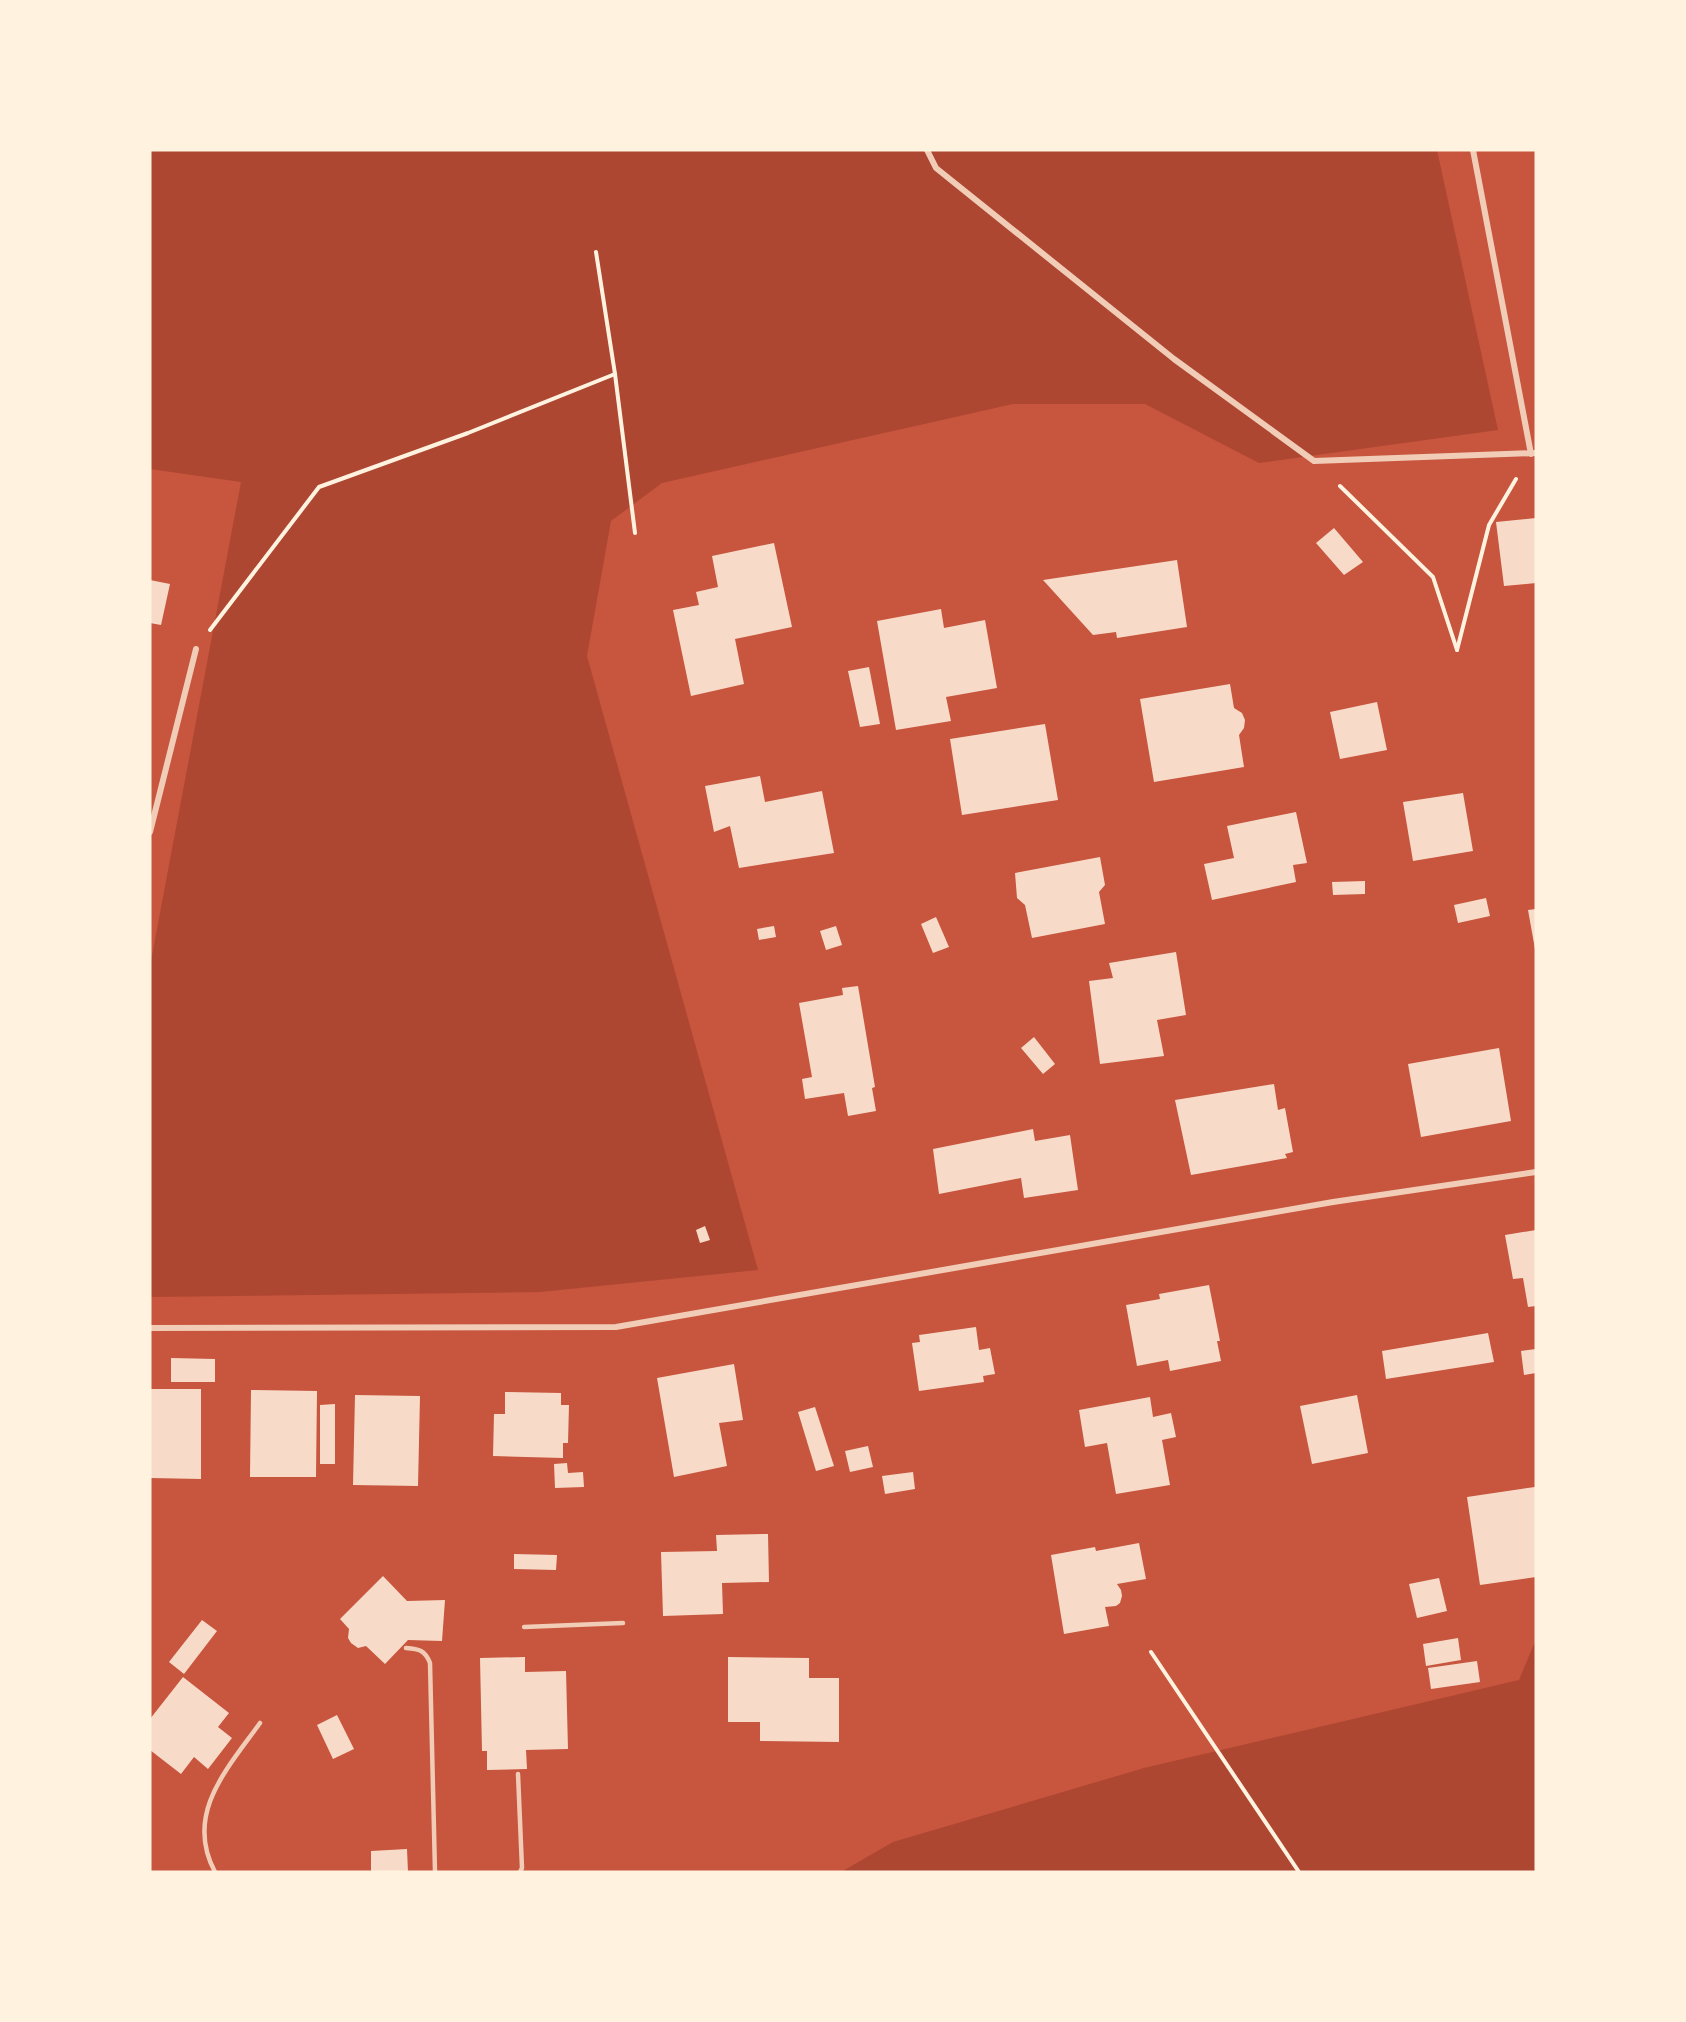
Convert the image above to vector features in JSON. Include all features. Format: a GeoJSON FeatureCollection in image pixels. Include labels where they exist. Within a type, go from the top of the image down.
{"type":"FeatureCollection","features":[{"type":"Feature","properties":{"kind":"street"},"geometry":{"type":"LineString","coordinates":[[927,150],[936,168],[1174,359],[1314,461],[1533,453],[1473,150]]}},
{"type":"Feature","properties":{"kind":"street"},"geometry":{"type":"LineString","coordinates":[[150,831],[196,649]]}},
{"type":"Feature","properties":{"kind":"street"},"geometry":{"type":"LineString","coordinates":[[150,1328],[616,1327],[1322,1204],[1536,1172]]}},
{"type":"Feature","properties":{"kind":"lane"},"geometry":{"type":"LineString","coordinates":[[524,1627],[623,1623]]}},
{"type":"Feature","properties":{"kind":"lane"},"geometry":{"type":"LineString","coordinates":[[406,1648],[418,1649],[426,1653],[430,1663],[435,1872]]}},
{"type":"Feature","properties":{"kind":"lane"},"geometry":{"type":"LineString","coordinates":[[215,1872],[207,1857],[203,1829],[211,1797],[230,1765],[260,1723]]}},
{"type":"Feature","properties":{"kind":"lane"},"geometry":{"type":"LineString","coordinates":[[518,1774],[522,1868],[520,1872]]}},
{"type":"Feature","properties":{"kind":"path"},"geometry":{"type":"LineString","coordinates":[[596,252],[615,374],[635,533]]}},
{"type":"Feature","properties":{"kind":"path"},"geometry":{"type":"LineString","coordinates":[[196,649],[319,487],[468,433],[615,374]]}},
{"type":"Feature","properties":{"kind":"path"},"geometry":{"type":"LineString","coordinates":[[1314,461],[1433,577],[1456,650],[1489,525],[1533,453]]}},
{"type":"Feature","properties":{"kind":"path"},"geometry":{"type":"LineString","coordinates":[[1151,1652],[1299,1872]]}},
{"type":"Feature","properties":{"kind":"shaded area"},"geometry":{"type":"Polygon","coordinates":[[[150,150],[1437,150],[1498,430],[1259,463],[1145,404],[1013,404],[662,483],[611,521],[587,656],[758,1270],[540,1292],[150,1297],[150,966],[241,482],[150,469],[150,150]]]}},
{"type":"Feature","properties":{"kind":"shaded area"},"geometry":{"type":"Polygon","coordinates":[[[1536,1639],[1536,1872],[841,1872],[893,1842],[1144,1768],[1519,1680],[1536,1639]]]}},
{"type":"Feature","properties":{"kind":"building"},"geometry":{"type":"Polygon","coordinates":[[[1536,518],[1536,583],[1504,586],[1496,522],[1536,518]]]}},
{"type":"Feature","properties":{"kind":"building"},"geometry":{"type":"Polygon","coordinates":[[[1334,528],[1363,562],[1344,575],[1316,543],[1334,528]]]}},
{"type":"Feature","properties":{"kind":"building"},"geometry":{"type":"Polygon","coordinates":[[[774,543],[792,627],[735,639],[744,684],[691,696],[673,610],[699,605],[696,592],[718,587],[712,556],[774,543]]]}},
{"type":"Feature","properties":{"kind":"building"},"geometry":{"type":"Polygon","coordinates":[[[1177,560],[1187,627],[1117,638],[1116,632],[1093,635],[1043,580],[1177,560]]]}},
{"type":"Feature","properties":{"kind":"building"},"geometry":{"type":"Polygon","coordinates":[[[150,580],[170,584],[161,625],[150,623],[150,580]]]}},
{"type":"Feature","properties":{"kind":"building"},"geometry":{"type":"Polygon","coordinates":[[[941,609],[944,628],[985,620],[997,688],[946,697],[951,721],[896,730],[877,621],[941,609]]]}},
{"type":"Feature","properties":{"kind":"building"},"geometry":{"type":"Polygon","coordinates":[[[869,667],[880,724],[860,727],[848,671],[869,667]]]}},
{"type":"Feature","properties":{"kind":"building"},"geometry":{"type":"Polygon","coordinates":[[[1230,684],[1234,708],[1242,713],[1245,720],[1244,728],[1239,735],[1244,767],[1154,782],[1140,699],[1230,684]]]}},
{"type":"Feature","properties":{"kind":"building"},"geometry":{"type":"Polygon","coordinates":[[[1377,702],[1387,750],[1340,759],[1330,712],[1377,702]]]}},
{"type":"Feature","properties":{"kind":"building"},"geometry":{"type":"Polygon","coordinates":[[[1045,724],[1058,800],[962,815],[950,739],[1045,724]]]}},
{"type":"Feature","properties":{"kind":"building"},"geometry":{"type":"Polygon","coordinates":[[[760,776],[765,802],[822,791],[834,853],[739,868],[730,826],[714,832],[705,786],[760,776]]]}},
{"type":"Feature","properties":{"kind":"building"},"geometry":{"type":"Polygon","coordinates":[[[1463,793],[1473,851],[1413,861],[1403,802],[1463,793]]]}},
{"type":"Feature","properties":{"kind":"building"},"geometry":{"type":"Polygon","coordinates":[[[1296,812],[1307,863],[1293,865],[1296,882],[1212,900],[1204,864],[1234,858],[1227,826],[1296,812]]]}},
{"type":"Feature","properties":{"kind":"building"},"geometry":{"type":"Polygon","coordinates":[[[1100,857],[1105,885],[1099,892],[1105,924],[1032,938],[1025,905],[1017,898],[1015,873],[1100,857]]]}},
{"type":"Feature","properties":{"kind":"building"},"geometry":{"type":"Polygon","coordinates":[[[1365,881],[1365,894],[1333,895],[1332,882],[1365,881]]]}},
{"type":"Feature","properties":{"kind":"building"},"geometry":{"type":"Polygon","coordinates":[[[1486,898],[1490,916],[1458,923],[1454,905],[1486,898]]]}},
{"type":"Feature","properties":{"kind":"building"},"geometry":{"type":"Polygon","coordinates":[[[1536,909],[1536,948],[1535,949],[1528,910],[1536,909]]]}},
{"type":"Feature","properties":{"kind":"building"},"geometry":{"type":"Polygon","coordinates":[[[936,917],[949,947],[933,953],[921,924],[936,917]]]}},
{"type":"Feature","properties":{"kind":"building"},"geometry":{"type":"Polygon","coordinates":[[[774,926],[776,937],[759,940],[757,929],[774,926]]]}},
{"type":"Feature","properties":{"kind":"building"},"geometry":{"type":"Polygon","coordinates":[[[836,926],[842,945],[826,950],[820,931],[836,926]]]}},
{"type":"Feature","properties":{"kind":"building"},"geometry":{"type":"Polygon","coordinates":[[[1176,952],[1186,1015],[1157,1020],[1164,1056],[1100,1064],[1089,981],[1113,978],[1109,963],[1176,952]]]}},
{"type":"Feature","properties":{"kind":"building"},"geometry":{"type":"Polygon","coordinates":[[[858,986],[875,1087],[872,1088],[876,1111],[848,1116],[844,1093],[805,1099],[802,1079],[812,1077],[799,1003],[843,995],[842,988],[858,986]]]}},
{"type":"Feature","properties":{"kind":"building"},"geometry":{"type":"Polygon","coordinates":[[[1034,1037],[1055,1064],[1043,1074],[1021,1048],[1034,1037]]]}},
{"type":"Feature","properties":{"kind":"building"},"geometry":{"type":"Polygon","coordinates":[[[1499,1048],[1511,1121],[1421,1137],[1408,1064],[1499,1048]]]}},
{"type":"Feature","properties":{"kind":"building"},"geometry":{"type":"Polygon","coordinates":[[[1274,1084],[1278,1110],[1285,1108],[1293,1152],[1285,1154],[1287,1158],[1191,1175],[1175,1100],[1274,1084]]]}},
{"type":"Feature","properties":{"kind":"building"},"geometry":{"type":"Polygon","coordinates":[[[1033,1129],[1035,1141],[1070,1135],[1078,1190],[1024,1198],[1021,1178],[939,1194],[933,1149],[1033,1129]]]}},
{"type":"Feature","properties":{"kind":"building"},"geometry":{"type":"Polygon","coordinates":[[[705,1226],[710,1240],[700,1243],[696,1230],[705,1226]]]}},
{"type":"Feature","properties":{"kind":"building"},"geometry":{"type":"Polygon","coordinates":[[[1536,1230],[1536,1306],[1528,1307],[1523,1278],[1513,1279],[1505,1235],[1536,1230]]]}},
{"type":"Feature","properties":{"kind":"building"},"geometry":{"type":"Polygon","coordinates":[[[1209,1285],[1220,1341],[1217,1341],[1221,1361],[1170,1371],[1168,1360],[1137,1366],[1126,1305],[1160,1299],[1159,1294],[1209,1285]]]}},
{"type":"Feature","properties":{"kind":"building"},"geometry":{"type":"Polygon","coordinates":[[[976,1327],[979,1350],[990,1348],[995,1374],[983,1376],[984,1382],[919,1391],[912,1343],[920,1342],[919,1335],[976,1327]]]}},
{"type":"Feature","properties":{"kind":"building"},"geometry":{"type":"Polygon","coordinates":[[[1488,1333],[1494,1362],[1386,1379],[1382,1351],[1488,1333]]]}},
{"type":"Feature","properties":{"kind":"building"},"geometry":{"type":"Polygon","coordinates":[[[1536,1349],[1536,1373],[1524,1375],[1521,1351],[1536,1349]]]}},
{"type":"Feature","properties":{"kind":"building"},"geometry":{"type":"Polygon","coordinates":[[[171,1358],[215,1359],[215,1382],[171,1382],[171,1358]]]}},
{"type":"Feature","properties":{"kind":"building"},"geometry":{"type":"Polygon","coordinates":[[[734,1364],[743,1420],[719,1423],[727,1466],[674,1477],[657,1378],[734,1364]]]}},
{"type":"Feature","properties":{"kind":"building"},"geometry":{"type":"Polygon","coordinates":[[[150,1389],[201,1389],[201,1479],[150,1478],[150,1389]]]}},
{"type":"Feature","properties":{"kind":"building"},"geometry":{"type":"Polygon","coordinates":[[[251,1390],[317,1391],[316,1477],[250,1477],[251,1390]]]}},
{"type":"Feature","properties":{"kind":"building"},"geometry":{"type":"Polygon","coordinates":[[[505,1392],[561,1393],[561,1405],[569,1405],[568,1443],[563,1443],[563,1458],[493,1456],[494,1414],[505,1414],[505,1392]]]}},
{"type":"Feature","properties":{"kind":"building"},"geometry":{"type":"Polygon","coordinates":[[[355,1395],[420,1396],[418,1486],[353,1485],[355,1395]]]}},
{"type":"Feature","properties":{"kind":"building"},"geometry":{"type":"Polygon","coordinates":[[[1357,1395],[1368,1453],[1312,1464],[1300,1406],[1357,1395]]]}},
{"type":"Feature","properties":{"kind":"building"},"geometry":{"type":"Polygon","coordinates":[[[1150,1397],[1153,1417],[1171,1413],[1176,1437],[1162,1440],[1170,1485],[1116,1494],[1107,1443],[1085,1447],[1079,1410],[1150,1397]]]}},
{"type":"Feature","properties":{"kind":"building"},"geometry":{"type":"Polygon","coordinates":[[[335,1404],[335,1464],[320,1464],[320,1405],[335,1404]]]}},
{"type":"Feature","properties":{"kind":"building"},"geometry":{"type":"Polygon","coordinates":[[[815,1407],[834,1466],[816,1471],[798,1412],[815,1407]]]}},
{"type":"Feature","properties":{"kind":"building"},"geometry":{"type":"Polygon","coordinates":[[[868,1446],[873,1467],[850,1472],[845,1451],[868,1446]]]}},
{"type":"Feature","properties":{"kind":"building"},"geometry":{"type":"Polygon","coordinates":[[[567,1463],[568,1473],[583,1472],[584,1487],[555,1488],[554,1464],[567,1463]]]}},
{"type":"Feature","properties":{"kind":"building"},"geometry":{"type":"Polygon","coordinates":[[[913,1472],[915,1489],[885,1494],[882,1476],[913,1472]]]}},
{"type":"Feature","properties":{"kind":"building"},"geometry":{"type":"Polygon","coordinates":[[[1535,1487],[1536,1577],[1480,1585],[1467,1497],[1535,1487]]]}},
{"type":"Feature","properties":{"kind":"building"},"geometry":{"type":"Polygon","coordinates":[[[768,1534],[769,1582],[722,1583],[723,1614],[663,1616],[661,1552],[717,1551],[716,1535],[768,1534]]]}},
{"type":"Feature","properties":{"kind":"building"},"geometry":{"type":"Polygon","coordinates":[[[1139,1543],[1146,1579],[1117,1584],[1122,1596],[1120,1603],[1116,1606],[1105,1607],[1109,1626],[1064,1634],[1051,1555],[1095,1547],[1096,1551],[1139,1543]]]}},
{"type":"Feature","properties":{"kind":"building"},"geometry":{"type":"Polygon","coordinates":[[[514,1554],[557,1555],[556,1570],[514,1569],[514,1554]]]}},
{"type":"Feature","properties":{"kind":"building"},"geometry":{"type":"Polygon","coordinates":[[[383,1576],[407,1601],[445,1600],[442,1641],[408,1640],[385,1664],[366,1646],[358,1648],[351,1643],[348,1638],[349,1629],[340,1619],[383,1576]]]}},
{"type":"Feature","properties":{"kind":"building"},"geometry":{"type":"Polygon","coordinates":[[[1439,1578],[1447,1611],[1417,1618],[1409,1584],[1439,1578]]]}},
{"type":"Feature","properties":{"kind":"building"},"geometry":{"type":"Polygon","coordinates":[[[202,1620],[217,1631],[184,1674],[169,1662],[202,1620]]]}},
{"type":"Feature","properties":{"kind":"building"},"geometry":{"type":"Polygon","coordinates":[[[1458,1638],[1461,1660],[1426,1666],[1423,1644],[1458,1638]]]}},
{"type":"Feature","properties":{"kind":"building"},"geometry":{"type":"Polygon","coordinates":[[[525,1657],[525,1672],[566,1671],[568,1749],[526,1750],[527,1769],[487,1770],[487,1751],[482,1751],[480,1658],[525,1657]]]}},
{"type":"Feature","properties":{"kind":"building"},"geometry":{"type":"Polygon","coordinates":[[[728,1657],[809,1658],[809,1678],[839,1678],[839,1742],[760,1741],[760,1722],[728,1722],[728,1657]]]}},
{"type":"Feature","properties":{"kind":"building"},"geometry":{"type":"Polygon","coordinates":[[[1477,1661],[1480,1682],[1431,1689],[1428,1668],[1477,1661]]]}},
{"type":"Feature","properties":{"kind":"building"},"geometry":{"type":"Polygon","coordinates":[[[183,1677],[229,1713],[218,1727],[232,1738],[208,1769],[194,1757],[181,1774],[150,1750],[150,1719],[183,1677]]]}},
{"type":"Feature","properties":{"kind":"building"},"geometry":{"type":"Polygon","coordinates":[[[337,1715],[354,1749],[333,1759],[317,1725],[337,1715]]]}},
{"type":"Feature","properties":{"kind":"building"},"geometry":{"type":"Polygon","coordinates":[[[407,1849],[408,1872],[371,1872],[371,1851],[407,1849]]]}}]}
